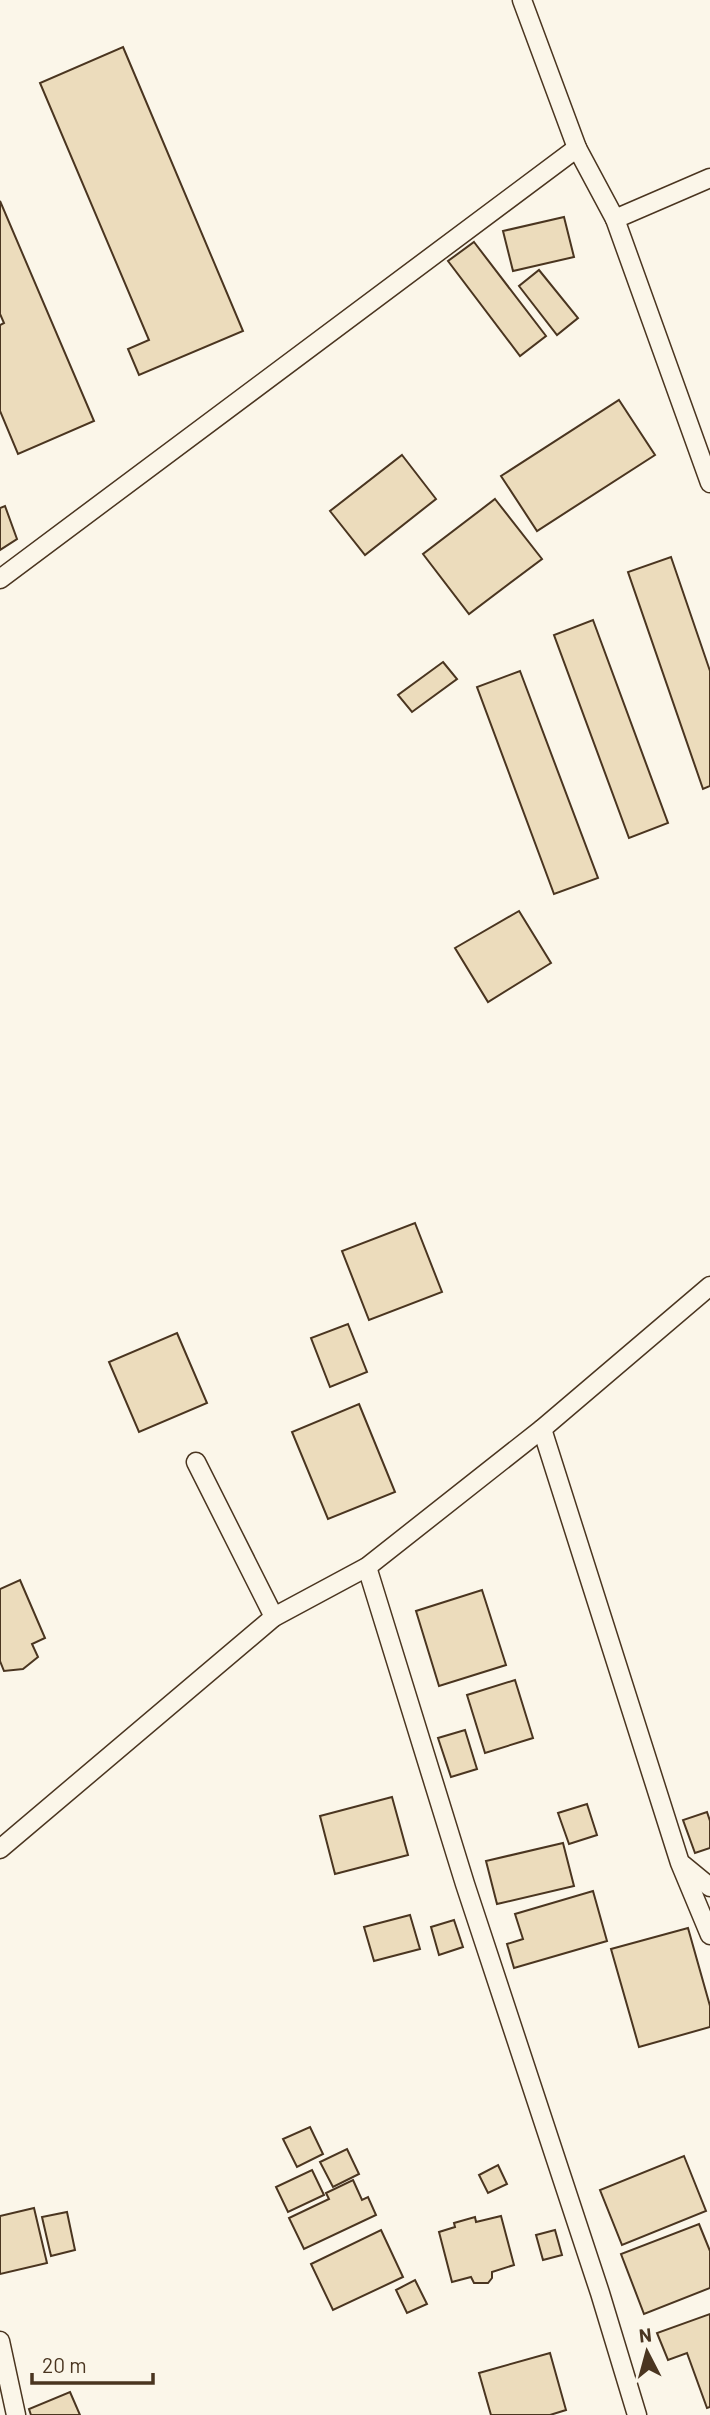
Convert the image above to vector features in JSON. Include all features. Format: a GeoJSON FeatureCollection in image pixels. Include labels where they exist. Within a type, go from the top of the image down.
{"type":"FeatureCollection","features":[{"type":"Feature","properties":{"kind":"lane"},"geometry":{"type":"LineString","coordinates":[[522,0],[577,148],[615,219],[710,483]]}},
{"type":"Feature","properties":{"kind":"lane"},"geometry":{"type":"LineString","coordinates":[[0,579],[577,148]]}},
{"type":"Feature","properties":{"kind":"lane"},"geometry":{"type":"LineString","coordinates":[[615,219],[710,178]]}},
{"type":"Feature","properties":{"kind":"lane"},"geometry":{"type":"LineString","coordinates":[[0,1849],[274,1617],[367,1567],[542,1429],[710,1286]]}},
{"type":"Feature","properties":{"kind":"lane"},"geometry":{"type":"LineString","coordinates":[[542,1429],[680,1863],[710,1935]]}},
{"type":"Feature","properties":{"kind":"lane"},"geometry":{"type":"LineString","coordinates":[[196,1462],[274,1617]]}},
{"type":"Feature","properties":{"kind":"lane"},"geometry":{"type":"LineString","coordinates":[[367,1567],[465,1884],[600,2293],[637,2415]]}},
{"type":"Feature","properties":{"kind":"lane"},"geometry":{"type":"LineString","coordinates":[[680,1863],[710,1887]]}},
{"type":"Feature","properties":{"kind":"lane"},"geometry":{"type":"LineString","coordinates":[[0,2341],[16,2415]]}},
{"type":"Feature","properties":{"kind":"building"},"geometry":{"type":"Polygon","coordinates":[[[123,47],[243,331],[139,375],[128,349],[149,340],[40,83],[123,47]]]}},
{"type":"Feature","properties":{"kind":"building"},"geometry":{"type":"Polygon","coordinates":[[[0,201],[94,421],[18,454],[0,411],[0,325],[4,323],[0,314],[0,201]]]}},
{"type":"Feature","properties":{"kind":"building"},"geometry":{"type":"Polygon","coordinates":[[[564,217],[574,257],[513,271],[503,231],[564,217]]]}},
{"type":"Feature","properties":{"kind":"building"},"geometry":{"type":"Polygon","coordinates":[[[474,242],[546,336],[520,356],[448,261],[474,242]]]}},
{"type":"Feature","properties":{"kind":"building"},"geometry":{"type":"Polygon","coordinates":[[[539,270],[578,318],[557,335],[519,286],[539,270]]]}},
{"type":"Feature","properties":{"kind":"building"},"geometry":{"type":"Polygon","coordinates":[[[619,400],[655,455],[537,531],[501,476],[619,400]]]}},
{"type":"Feature","properties":{"kind":"building"},"geometry":{"type":"Polygon","coordinates":[[[402,455],[436,499],[365,555],[330,511],[402,455]]]}},
{"type":"Feature","properties":{"kind":"building"},"geometry":{"type":"Polygon","coordinates":[[[495,499],[542,559],[469,614],[423,554],[495,499]]]}},
{"type":"Feature","properties":{"kind":"building"},"geometry":{"type":"Polygon","coordinates":[[[5,506],[17,539],[0,550],[0,508],[5,506]]]}},
{"type":"Feature","properties":{"kind":"building"},"geometry":{"type":"Polygon","coordinates":[[[671,557],[710,671],[710,786],[703,789],[628,572],[671,557]]]}},
{"type":"Feature","properties":{"kind":"building"},"geometry":{"type":"Polygon","coordinates":[[[593,620],[668,823],[629,838],[554,635],[593,620]]]}},
{"type":"Feature","properties":{"kind":"building"},"geometry":{"type":"Polygon","coordinates":[[[443,662],[457,679],[412,712],[398,695],[443,662]]]}},
{"type":"Feature","properties":{"kind":"building"},"geometry":{"type":"Polygon","coordinates":[[[520,671],[598,878],[554,894],[477,687],[520,671]]]}},
{"type":"Feature","properties":{"kind":"building"},"geometry":{"type":"Polygon","coordinates":[[[519,911],[551,963],[488,1002],[455,948],[519,911]]]}},
{"type":"Feature","properties":{"kind":"building"},"geometry":{"type":"Polygon","coordinates":[[[415,1223],[442,1292],[369,1320],[342,1251],[415,1223]]]}},
{"type":"Feature","properties":{"kind":"building"},"geometry":{"type":"Polygon","coordinates":[[[348,1324],[367,1372],[330,1387],[311,1338],[348,1324]]]}},
{"type":"Feature","properties":{"kind":"building"},"geometry":{"type":"Polygon","coordinates":[[[177,1333],[207,1403],[139,1432],[109,1362],[177,1333]]]}},
{"type":"Feature","properties":{"kind":"building"},"geometry":{"type":"Polygon","coordinates":[[[359,1404],[395,1492],[328,1519],[292,1432],[359,1404]]]}},
{"type":"Feature","properties":{"kind":"building"},"geometry":{"type":"Polygon","coordinates":[[[20,1580],[45,1638],[32,1644],[38,1657],[23,1669],[4,1671],[0,1661],[0,1589],[20,1580]]]}},
{"type":"Feature","properties":{"kind":"building"},"geometry":{"type":"Polygon","coordinates":[[[482,1590],[506,1665],[439,1686],[416,1611],[482,1590]]]}},
{"type":"Feature","properties":{"kind":"building"},"geometry":{"type":"Polygon","coordinates":[[[515,1680],[533,1738],[485,1753],[467,1695],[515,1680]]]}},
{"type":"Feature","properties":{"kind":"building"},"geometry":{"type":"Polygon","coordinates":[[[465,1730],[477,1769],[451,1777],[438,1738],[465,1730]]]}},
{"type":"Feature","properties":{"kind":"building"},"geometry":{"type":"Polygon","coordinates":[[[392,1797],[408,1855],[335,1874],[320,1816],[392,1797]]]}},
{"type":"Feature","properties":{"kind":"building"},"geometry":{"type":"Polygon","coordinates":[[[587,1804],[597,1835],[569,1844],[558,1813],[587,1804]]]}},
{"type":"Feature","properties":{"kind":"building"},"geometry":{"type":"Polygon","coordinates":[[[707,1812],[710,1821],[710,1848],[695,1853],[683,1820],[707,1812]]]}},
{"type":"Feature","properties":{"kind":"building"},"geometry":{"type":"Polygon","coordinates":[[[563,1843],[574,1886],[497,1904],[486,1861],[563,1843]]]}},
{"type":"Feature","properties":{"kind":"building"},"geometry":{"type":"Polygon","coordinates":[[[593,1891],[607,1941],[514,1968],[507,1944],[523,1939],[515,1914],[593,1891]]]}},
{"type":"Feature","properties":{"kind":"building"},"geometry":{"type":"Polygon","coordinates":[[[410,1915],[420,1949],[374,1961],[364,1927],[410,1915]]]}},
{"type":"Feature","properties":{"kind":"building"},"geometry":{"type":"Polygon","coordinates":[[[454,1920],[463,1947],[439,1955],[431,1927],[454,1920]]]}},
{"type":"Feature","properties":{"kind":"building"},"geometry":{"type":"Polygon","coordinates":[[[688,1928],[710,2006],[710,2027],[639,2047],[611,1949],[688,1928]]]}},
{"type":"Feature","properties":{"kind":"building"},"geometry":{"type":"Polygon","coordinates":[[[310,2127],[323,2154],[297,2167],[283,2139],[310,2127]]]}},
{"type":"Feature","properties":{"kind":"building"},"geometry":{"type":"Polygon","coordinates":[[[347,2149],[359,2174],[333,2187],[320,2162],[347,2149]]]}},
{"type":"Feature","properties":{"kind":"building"},"geometry":{"type":"Polygon","coordinates":[[[684,2156],[706,2211],[622,2245],[600,2190],[684,2156]]]}},
{"type":"Feature","properties":{"kind":"building"},"geometry":{"type":"Polygon","coordinates":[[[498,2165],[507,2184],[488,2193],[479,2175],[498,2165]]]}},
{"type":"Feature","properties":{"kind":"building"},"geometry":{"type":"Polygon","coordinates":[[[312,2170],[324,2195],[288,2212],[276,2187],[312,2170]]]}},
{"type":"Feature","properties":{"kind":"building"},"geometry":{"type":"Polygon","coordinates":[[[353,2180],[362,2200],[368,2197],[376,2215],[304,2249],[289,2218],[329,2199],[326,2193],[353,2180]]]}},
{"type":"Feature","properties":{"kind":"building"},"geometry":{"type":"Polygon","coordinates":[[[34,2208],[47,2263],[0,2274],[0,2216],[34,2208]]]}},
{"type":"Feature","properties":{"kind":"building"},"geometry":{"type":"Polygon","coordinates":[[[67,2212],[75,2250],[51,2256],[42,2217],[67,2212]]]}},
{"type":"Feature","properties":{"kind":"building"},"geometry":{"type":"Polygon","coordinates":[[[501,2216],[514,2265],[492,2272],[488,2283],[474,2283],[471,2277],[452,2282],[439,2232],[455,2227],[454,2223],[475,2217],[476,2222],[501,2216]]]}},
{"type":"Feature","properties":{"kind":"building"},"geometry":{"type":"Polygon","coordinates":[[[699,2224],[710,2251],[710,2288],[644,2314],[621,2254],[699,2224]]]}},
{"type":"Feature","properties":{"kind":"building"},"geometry":{"type":"Polygon","coordinates":[[[381,2230],[403,2277],[333,2310],[311,2264],[381,2230]]]}},
{"type":"Feature","properties":{"kind":"building"},"geometry":{"type":"Polygon","coordinates":[[[555,2230],[562,2255],[543,2260],[536,2235],[555,2230]]]}},
{"type":"Feature","properties":{"kind":"building"},"geometry":{"type":"Polygon","coordinates":[[[415,2280],[427,2304],[407,2313],[396,2290],[415,2280]]]}},
{"type":"Feature","properties":{"kind":"building"},"geometry":{"type":"Polygon","coordinates":[[[710,2314],[710,2407],[707,2408],[687,2353],[668,2360],[657,2333],[710,2314]]]}},
{"type":"Feature","properties":{"kind":"building"},"geometry":{"type":"Polygon","coordinates":[[[550,2353],[566,2410],[550,2415],[491,2415],[479,2373],[550,2353]]]}},
{"type":"Feature","properties":{"kind":"building"},"geometry":{"type":"Polygon","coordinates":[[[70,2392],[80,2415],[31,2415],[29,2409],[70,2392]]]}}]}
